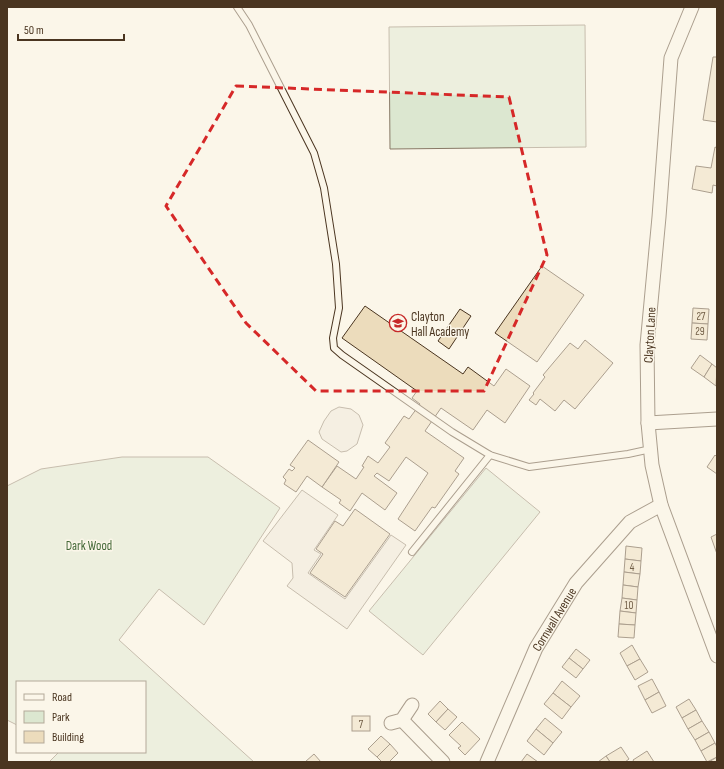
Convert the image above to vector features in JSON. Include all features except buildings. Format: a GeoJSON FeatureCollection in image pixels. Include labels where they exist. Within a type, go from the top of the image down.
{"type":"FeatureCollection","features":[{"type":"Feature","properties":{"kind":"street","name":"Clayton Lane"},"geometry":{"type":"LineString","coordinates":[[692,7],[671,58],[659,217],[647,345],[648,422],[652,465],[661,505],[717,656]]}},
{"type":"Feature","properties":{"kind":"street"},"geometry":{"type":"LineString","coordinates":[[648,422],[717,418]]}},
{"type":"Feature","properties":{"kind":"street","name":"Cornwall Avenue"},"geometry":{"type":"LineString","coordinates":[[486,762],[536,648],[576,583],[630,522],[661,505]]}},
{"type":"Feature","properties":{"kind":"street"},"geometry":{"type":"LineString","coordinates":[[412,705],[396,722],[443,762]]}},
{"type":"Feature","properties":{"kind":"lane"},"geometry":{"type":"LineString","coordinates":[[237,7],[248,25],[314,153],[324,188],[336,264],[339,308],[333,338],[334,348],[446,428],[490,455],[529,467],[628,454],[650,449]]}},
{"type":"Feature","properties":{"kind":"lane"},"geometry":{"type":"LineString","coordinates":[[412,552],[490,455]]}},
{"type":"Feature","properties":{"kind":"highlighted area"},"geometry":{"type":"Polygon","coordinates":[[[236,86],[509,97],[547,255],[484,391],[316,391],[246,323],[166,206],[236,86]]]}},
{"type":"Feature","properties":{"kind":"green space"},"geometry":{"type":"Polygon","coordinates":[[[585,25],[586,147],[390,149],[389,27],[585,25]]]}},
{"type":"Feature","properties":{"kind":"green space","name":"Dark Wood"},"geometry":{"type":"Polygon","coordinates":[[[122,457],[208,457],[280,508],[204,625],[159,589],[119,640],[254,762],[49,762],[58,753],[146,753],[146,681],[16,681],[16,724],[7,720],[7,486],[41,469],[122,457]]]}},
{"type":"Feature","properties":{"kind":"green space"},"geometry":{"type":"Polygon","coordinates":[[[486,468],[540,512],[423,655],[369,611],[486,468]]]}},
{"type":"Feature","properties":{"kind":"shaded area"},"geometry":{"type":"Polygon","coordinates":[[[339,407],[351,409],[359,415],[363,425],[357,444],[347,451],[341,452],[322,439],[319,432],[331,411],[339,407]]]}},
{"type":"Feature","properties":{"kind":"shaded area"},"geometry":{"type":"Polygon","coordinates":[[[302,490],[338,515],[314,550],[321,554],[308,573],[345,599],[391,535],[406,545],[347,629],[287,586],[293,578],[292,563],[263,541],[302,490]]]}},
{"type":"Feature","properties":{"kind":"place","name":"Clayton Hall Academy"},"geometry":{"type":"Point","coordinates":[398,323]}}]}
